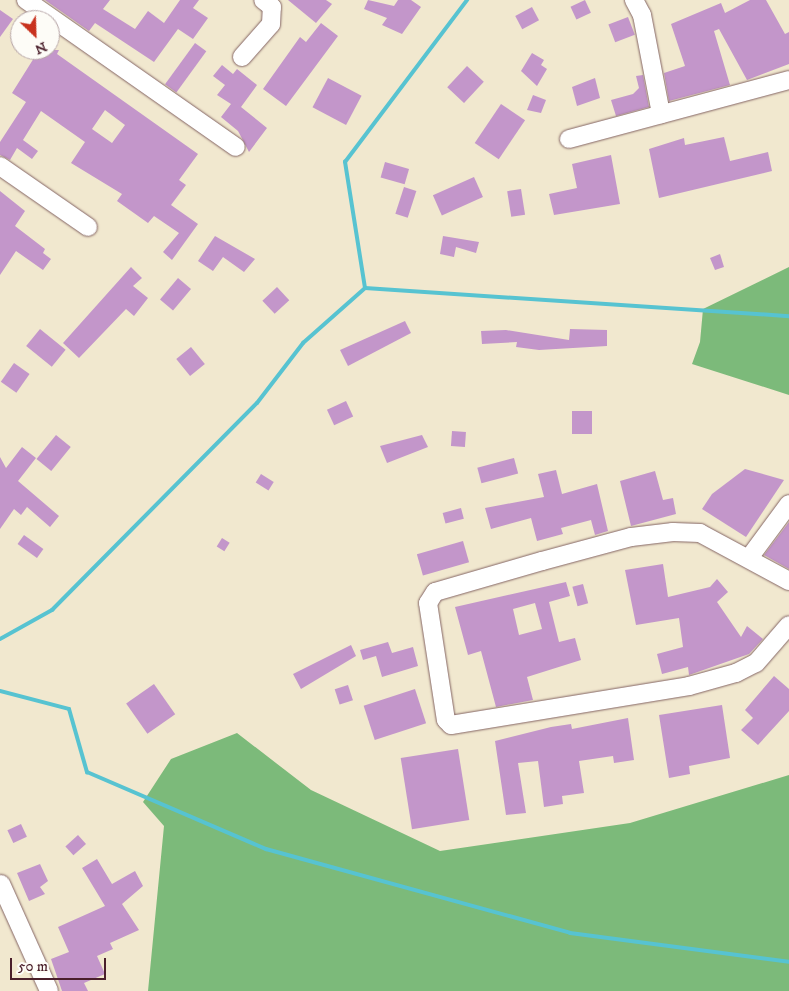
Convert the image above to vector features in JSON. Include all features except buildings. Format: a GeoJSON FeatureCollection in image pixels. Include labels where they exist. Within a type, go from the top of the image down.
{"type":"FeatureCollection","features":[{"type":"Feature","properties":{"kind":"street"},"geometry":{"type":"LineString","coordinates":[[26,0],[236,147]]}},
{"type":"Feature","properties":{"kind":"street"},"geometry":{"type":"LineString","coordinates":[[242,57],[271,24],[272,7],[263,0]]}},
{"type":"Feature","properties":{"kind":"street"},"geometry":{"type":"LineString","coordinates":[[634,0],[642,15],[661,114]]}},
{"type":"Feature","properties":{"kind":"street"},"geometry":{"type":"LineString","coordinates":[[569,139],[789,80]]}},
{"type":"Feature","properties":{"kind":"street"},"geometry":{"type":"LineString","coordinates":[[0,166],[88,227]]}},
{"type":"Feature","properties":{"kind":"street"},"geometry":{"type":"LineString","coordinates":[[749,558],[789,504]]}},
{"type":"Feature","properties":{"kind":"street"},"geometry":{"type":"LineString","coordinates":[[789,581],[700,533],[673,532],[631,537],[435,592],[428,603],[446,720],[451,725],[689,686],[736,673],[756,663],[789,625]]}},
{"type":"Feature","properties":{"kind":"street"},"geometry":{"type":"LineString","coordinates":[[1,884],[49,991]]}},
{"type":"Feature","properties":{"kind":"green space"},"geometry":{"type":"Polygon","coordinates":[[[789,267],[789,395],[692,364],[700,342],[703,309],[789,267]]]}},
{"type":"Feature","properties":{"kind":"green space"},"geometry":{"type":"Polygon","coordinates":[[[237,733],[311,790],[440,851],[630,823],[789,775],[789,991],[148,991],[164,826],[143,802],[171,759],[237,733]]]}},
{"type":"Feature","properties":{"kind":"waterway"},"geometry":{"type":"LineString","coordinates":[[0,639],[52,610],[257,403],[303,343],[365,288],[345,162],[467,0]]}},
{"type":"Feature","properties":{"kind":"waterway"},"geometry":{"type":"LineString","coordinates":[[365,288],[789,316]]}},
{"type":"Feature","properties":{"kind":"waterway"},"geometry":{"type":"LineString","coordinates":[[0,691],[69,709],[87,772],[266,849],[570,933],[789,962]]}}]}
